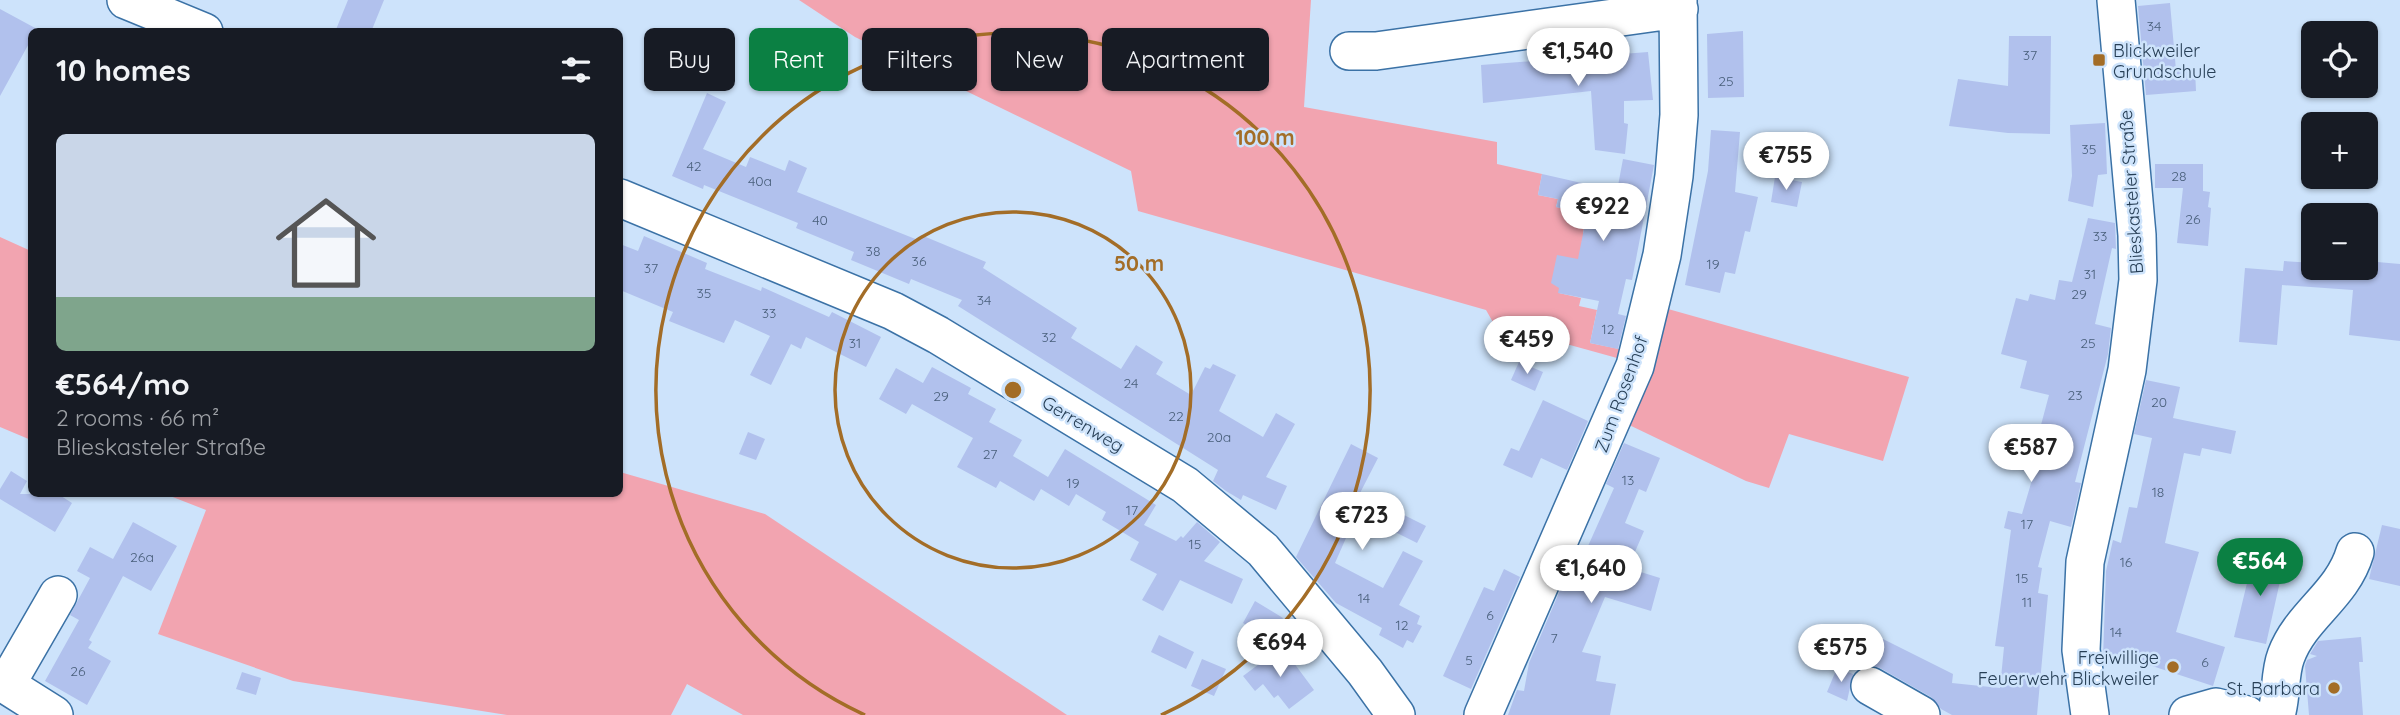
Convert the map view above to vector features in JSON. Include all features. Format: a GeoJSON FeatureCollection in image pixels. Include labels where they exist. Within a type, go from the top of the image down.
{"type":"FeatureCollection","features":[{"type":"Feature","properties":{"kind":"street"},"geometry":{"type":"LineString","coordinates":[[126,0],[195,28]]}},
{"type":"Feature","properties":{"kind":"street","name":"Blieskasteler Straße"},"geometry":{"type":"LineString","coordinates":[[2090,715],[2081,650],[2085,562],[2127,370],[2138,280],[2137,235],[2116,0]]}},
{"type":"Feature","properties":{"kind":"street","name":"Zum Rosenhof"},"geometry":{"type":"LineString","coordinates":[[1349,51],[1376,51],[1678,5],[1679,115],[1674,176],[1662,255],[1635,366],[1483,715]]}},
{"type":"Feature","properties":{"kind":"street","name":"Gerrenweg"},"geometry":{"type":"LineString","coordinates":[[623,199],[893,311],[938,335],[1185,485],[1263,550],[1365,671],[1396,715]]}},
{"type":"Feature","properties":{"kind":"street"},"geometry":{"type":"LineString","coordinates":[[2276,715],[2286,656],[2301,630],[2342,583],[2356,552]]}},
{"type":"Feature","properties":{"kind":"street"},"geometry":{"type":"LineString","coordinates":[[54,715],[3,683],[58,595]]}},
{"type":"Feature","properties":{"kind":"street"},"geometry":{"type":"LineString","coordinates":[[1870,686],[1921,715]]}},
{"type":"Feature","properties":{"kind":"street"},"geometry":{"type":"LineString","coordinates":[[2188,715],[2216,707],[2247,715]]}},
{"type":"Feature","properties":{"kind":"shaded area"},"geometry":{"type":"Polygon","coordinates":[[[799,0],[1311,0],[1304,107],[1497,142],[1497,164],[1542,174],[1538,195],[1558,199],[1556,207],[1584,213],[1586,217],[1583,233],[1602,255],[1561,282],[1559,293],[1581,298],[1579,306],[1597,310],[1590,343],[1619,349],[1617,358],[1494,324],[1486,310],[1138,211],[1131,171],[966,91],[977,91],[977,28],[862,28],[862,40],[848,32],[848,28],[841,28],[799,0]]]}},
{"type":"Feature","properties":{"kind":"shaded area"},"geometry":{"type":"Polygon","coordinates":[[[0,237],[28,250],[28,439],[0,427],[0,237]]]}},
{"type":"Feature","properties":{"kind":"shaded area"},"geometry":{"type":"Polygon","coordinates":[[[1661,307],[1909,377],[1883,461],[1789,434],[1769,488],[1746,481],[1625,423],[1661,307]]]}},
{"type":"Feature","properties":{"kind":"shaded area"},"geometry":{"type":"Polygon","coordinates":[[[623,473],[765,514],[1067,715],[743,715],[687,684],[671,715],[507,715],[293,681],[158,634],[206,510],[173,497],[623,497],[623,473]]]}},
{"type":"Feature","properties":{"kind":"building"},"geometry":{"type":"Polygon","coordinates":[[[348,0],[384,0],[373,28],[337,28],[348,0]]]}},
{"type":"Feature","properties":{"kind":"building"},"geometry":{"type":"Polygon","coordinates":[[[2170,3],[2176,70],[2195,69],[2196,91],[2146,95],[2138,6],[2170,3]]]}},
{"type":"Feature","properties":{"kind":"building"},"geometry":{"type":"Polygon","coordinates":[[[0,9],[35,28],[28,28],[28,45],[0,96],[0,9]]]}},
{"type":"Feature","properties":{"kind":"building"},"geometry":{"type":"Polygon","coordinates":[[[1743,31],[1744,97],[1708,98],[1707,34],[1743,31]]]}},
{"type":"Feature","properties":{"kind":"building"},"geometry":{"type":"Polygon","coordinates":[[[2009,36],[2051,36],[2050,134],[2008,133],[1949,126],[1958,79],[2008,86],[2009,36]]]}},
{"type":"Feature","properties":{"kind":"building"},"geometry":{"type":"Polygon","coordinates":[[[1648,52],[1653,100],[1624,101],[1624,123],[1628,124],[1625,154],[1595,150],[1591,91],[1483,103],[1481,65],[1648,52]]]}},
{"type":"Feature","properties":{"kind":"building"},"geometry":{"type":"Polygon","coordinates":[[[707,93],[726,102],[703,149],[746,167],[750,157],[785,171],[789,160],[807,168],[797,192],[918,240],[921,235],[986,262],[983,268],[1077,328],[1071,338],[1121,369],[1136,345],[1163,362],[1156,374],[1191,395],[1205,367],[1210,369],[1213,364],[1236,375],[1219,411],[1263,437],[1276,413],[1295,424],[1266,477],[1287,486],[1276,510],[1243,495],[1241,500],[1226,491],[1213,481],[1218,470],[958,306],[962,300],[911,279],[909,284],[851,260],[854,252],[796,228],[798,223],[704,185],[703,189],[672,176],[707,93]]]}},
{"type":"Feature","properties":{"kind":"building"},"geometry":{"type":"Polygon","coordinates":[[[2105,123],[2107,174],[2098,175],[2093,207],[2068,201],[2072,176],[2070,125],[2105,123]]]}},
{"type":"Feature","properties":{"kind":"building"},"geometry":{"type":"Polygon","coordinates":[[[1711,130],[1740,132],[1735,192],[1758,197],[1750,232],[1745,231],[1735,274],[1725,272],[1720,293],[1685,285],[1708,171],[1711,130]]]}},
{"type":"Feature","properties":{"kind":"building"},"geometry":{"type":"Polygon","coordinates":[[[1623,159],[1654,165],[1632,280],[1626,279],[1618,314],[1626,316],[1618,349],[1590,343],[1599,301],[1558,293],[1559,288],[1551,283],[1557,255],[1578,259],[1587,214],[1556,207],[1558,199],[1538,195],[1542,174],[1617,191],[1623,159]]]}},
{"type":"Feature","properties":{"kind":"building"},"geometry":{"type":"Polygon","coordinates":[[[2155,164],[2203,164],[2203,191],[2210,192],[2208,207],[2211,208],[2208,246],[2177,243],[2183,188],[2155,188],[2155,164]]]}},
{"type":"Feature","properties":{"kind":"building"},"geometry":{"type":"Polygon","coordinates":[[[1775,177],[1802,182],[1797,207],[1771,202],[1775,177]]]}},
{"type":"Feature","properties":{"kind":"building"},"geometry":{"type":"Polygon","coordinates":[[[2088,218],[2115,223],[2116,249],[2112,248],[2095,324],[2111,328],[2108,354],[2075,482],[2081,483],[2071,527],[2050,521],[2038,567],[2042,568],[2038,593],[2048,595],[2037,715],[1952,715],[1941,709],[1931,697],[1880,668],[1869,665],[1859,668],[1847,663],[1863,629],[1953,674],[1952,683],[2000,688],[2004,647],[1995,646],[2011,530],[2004,528],[2008,511],[2022,514],[2034,473],[1995,464],[2001,443],[2034,451],[2049,395],[2020,388],[2027,361],[2001,354],[2016,298],[2028,301],[2030,294],[2055,300],[2059,280],[2072,282],[2088,218]]]}},
{"type":"Feature","properties":{"kind":"building"},"geometry":{"type":"Polygon","coordinates":[[[644,236],[707,263],[705,269],[761,291],[762,287],[829,317],[832,312],[881,337],[866,367],[806,337],[801,349],[791,344],[771,385],[750,375],[770,336],[735,320],[724,343],[669,321],[673,312],[623,291],[623,245],[638,251],[644,236]]]}},
{"type":"Feature","properties":{"kind":"building"},"geometry":{"type":"Polygon","coordinates":[[[2284,261],[2301,262],[2301,280],[2378,280],[2378,262],[2400,264],[2400,341],[2349,335],[2353,290],[2282,285],[2277,345],[2239,342],[2245,268],[2283,271],[2284,261]]]}},
{"type":"Feature","properties":{"kind":"building"},"geometry":{"type":"Polygon","coordinates":[[[1519,362],[1543,372],[1535,391],[1511,380],[1519,362]]]}},
{"type":"Feature","properties":{"kind":"building"},"geometry":{"type":"Polygon","coordinates":[[[932,367],[971,388],[968,394],[996,409],[989,422],[1022,440],[1013,456],[1048,477],[1065,449],[1156,505],[1144,525],[1176,541],[1181,536],[1183,538],[1197,522],[1220,542],[1204,561],[1243,579],[1232,604],[1180,580],[1163,611],[1142,600],[1157,574],[1130,560],[1139,542],[1102,520],[1106,512],[1076,494],[1069,506],[1041,489],[1034,501],[1000,481],[996,488],[957,467],[973,438],[912,404],[906,414],[879,399],[896,368],[923,383],[932,367]]]}},
{"type":"Feature","properties":{"kind":"building"},"geometry":{"type":"Polygon","coordinates":[[[2146,380],[2180,387],[2173,418],[2236,431],[2231,454],[2202,448],[2200,456],[2184,453],[2165,543],[2199,552],[2176,632],[2225,647],[2213,686],[2134,660],[2103,658],[2106,571],[2113,540],[2121,543],[2129,507],[2137,508],[2152,438],[2134,434],[2146,380]]]}},
{"type":"Feature","properties":{"kind":"building"},"geometry":{"type":"Polygon","coordinates":[[[1543,400],[1588,421],[1567,470],[1541,458],[1532,478],[1503,465],[1511,448],[1519,451],[1543,400]]]}},
{"type":"Feature","properties":{"kind":"building"},"geometry":{"type":"Polygon","coordinates":[[[748,432],[765,439],[756,460],[739,454],[748,432]]]}},
{"type":"Feature","properties":{"kind":"building"},"geometry":{"type":"Polygon","coordinates":[[[1624,443],[1660,458],[1646,492],[1639,489],[1625,523],[1644,531],[1628,568],[1660,578],[1651,611],[1605,597],[1582,652],[1601,656],[1596,681],[1616,684],[1610,715],[1508,715],[1517,690],[1524,691],[1529,663],[1564,581],[1571,584],[1614,488],[1606,484],[1624,443]]]}},
{"type":"Feature","properties":{"kind":"building"},"geometry":{"type":"Polygon","coordinates":[[[1351,444],[1378,458],[1360,493],[1426,526],[1417,543],[1357,513],[1335,563],[1383,588],[1403,551],[1423,561],[1399,605],[1420,616],[1417,624],[1422,626],[1413,643],[1407,640],[1403,648],[1379,635],[1382,628],[1336,603],[1296,557],[1351,444]]]}},
{"type":"Feature","properties":{"kind":"building"},"geometry":{"type":"Polygon","coordinates":[[[11,471],[27,481],[20,494],[28,494],[28,497],[63,497],[72,503],[55,532],[0,499],[0,489],[11,471]]]}},
{"type":"Feature","properties":{"kind":"building"},"geometry":{"type":"Polygon","coordinates":[[[133,522],[177,546],[151,591],[123,576],[89,640],[92,642],[88,648],[111,661],[87,705],[45,681],[79,620],[70,615],[90,578],[77,571],[90,547],[113,559],[133,522]]]}},
{"type":"Feature","properties":{"kind":"building"},"geometry":{"type":"Polygon","coordinates":[[[2382,525],[2400,529],[2400,586],[2369,579],[2382,525]]]}},
{"type":"Feature","properties":{"kind":"building"},"geometry":{"type":"Polygon","coordinates":[[[2255,550],[2285,559],[2266,644],[2234,637],[2255,550]]]}},
{"type":"Feature","properties":{"kind":"building"},"geometry":{"type":"Polygon","coordinates":[[[1504,569],[1520,577],[1471,689],[1443,676],[1484,587],[1494,591],[1504,569]]]}},
{"type":"Feature","properties":{"kind":"building"},"geometry":{"type":"Polygon","coordinates":[[[1255,601],[1283,618],[1271,640],[1243,623],[1255,601]]]}},
{"type":"Feature","properties":{"kind":"building"},"geometry":{"type":"Polygon","coordinates":[[[1159,635],[1194,652],[1186,669],[1151,652],[1159,635]]]}},
{"type":"Feature","properties":{"kind":"building","name":"St. Barbara"},"geometry":{"type":"Polygon","coordinates":[[[2361,637],[2363,662],[2359,662],[2363,715],[2309,715],[2305,666],[2307,660],[2317,656],[2310,654],[2318,641],[2361,637]]]}},
{"type":"Feature","properties":{"kind":"building"},"geometry":{"type":"Polygon","coordinates":[[[1282,647],[1314,690],[1289,709],[1278,695],[1274,698],[1263,684],[1255,691],[1243,676],[1282,647]]]}},
{"type":"Feature","properties":{"kind":"building"},"geometry":{"type":"Polygon","coordinates":[[[1202,659],[1226,669],[1214,696],[1191,686],[1202,659]]]}},
{"type":"Feature","properties":{"kind":"building"},"geometry":{"type":"Polygon","coordinates":[[[1837,668],[1853,674],[1847,701],[1827,692],[1837,668]]]}},
{"type":"Feature","properties":{"kind":"building"},"geometry":{"type":"Polygon","coordinates":[[[242,672],[261,678],[256,695],[236,689],[242,672]]]}},
{"type":"Feature","properties":{"kind":"place","name":"Blickweiler Grundschule"},"geometry":{"type":"Point","coordinates":[2099,60]}},
{"type":"Feature","properties":{"kind":"place","name":"Freiwillige Feuerwehr Blickweiler"},"geometry":{"type":"Point","coordinates":[2173,667]}},
{"type":"Feature","properties":{"kind":"place","name":"St. Barbara"},"geometry":{"type":"Point","coordinates":[2334,688]}}]}
